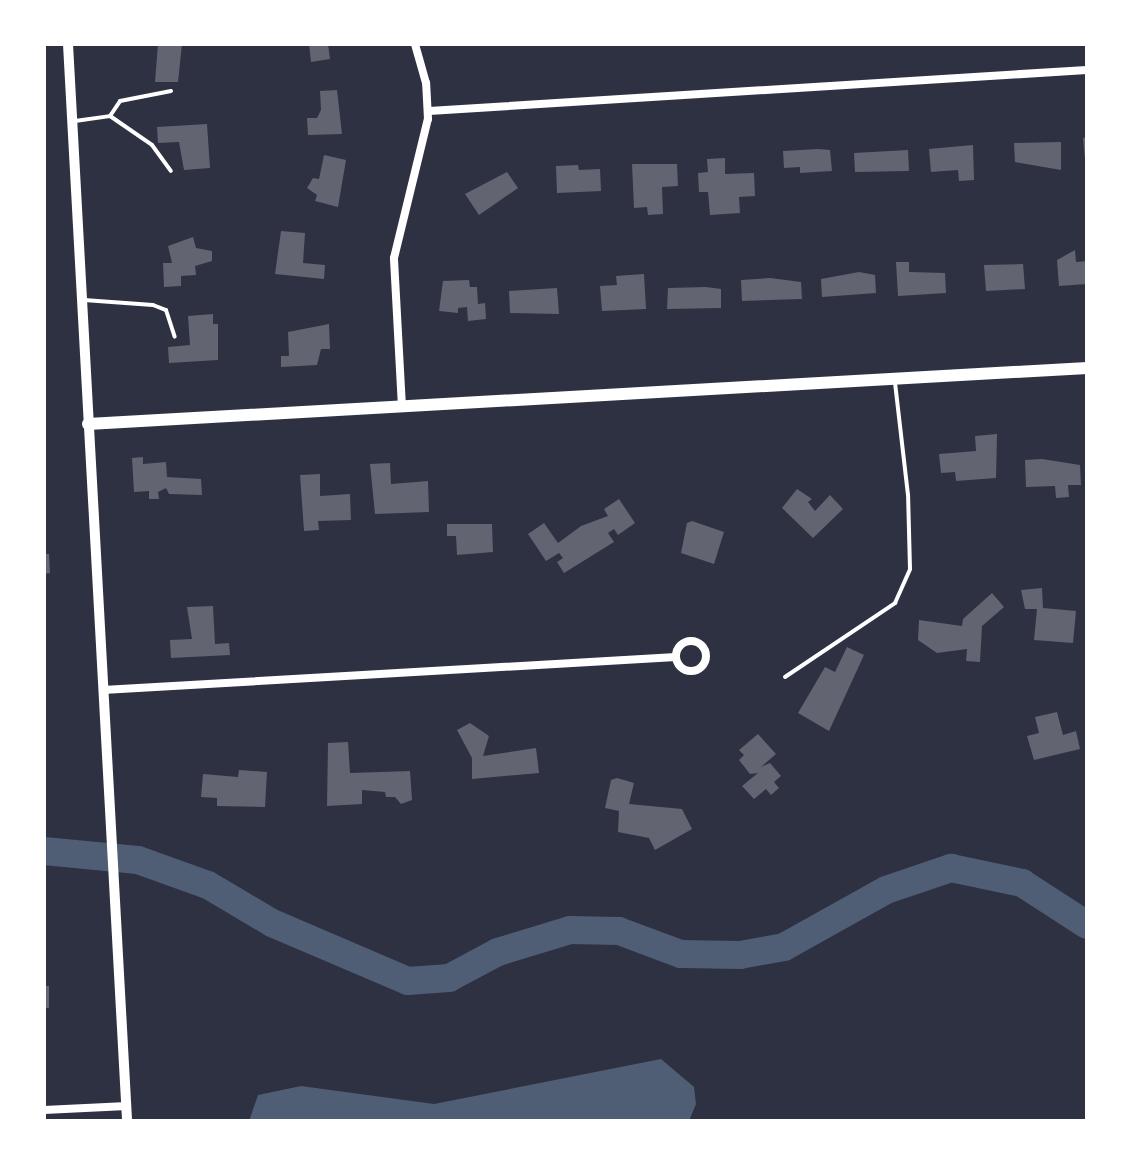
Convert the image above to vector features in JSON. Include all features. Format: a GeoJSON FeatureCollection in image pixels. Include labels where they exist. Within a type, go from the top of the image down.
{"type":"FeatureCollection","features":[{"type":"Feature","properties":{"kind":"main road"},"geometry":{"type":"LineString","coordinates":[[88,424],[1087,368]]}},
{"type":"Feature","properties":{"kind":"street"},"geometry":{"type":"LineString","coordinates":[[68,44],[127,1121]]}},
{"type":"Feature","properties":{"kind":"street"},"geometry":{"type":"LineString","coordinates":[[402,407],[394,258],[404,208],[425,147],[429,111],[415,44]]}},
{"type":"Feature","properties":{"kind":"street"},"geometry":{"type":"LineString","coordinates":[[429,111],[1087,70]]}},
{"type":"Feature","properties":{"kind":"street"},"geometry":{"type":"LineString","coordinates":[[103,690],[676,657]]}},
{"type":"Feature","properties":{"kind":"street"},"geometry":{"type":"LineString","coordinates":[[44,1110],[127,1106]]}},
{"type":"Feature","properties":{"kind":"lane"},"geometry":{"type":"LineString","coordinates":[[110,116],[120,101],[171,91]]}},
{"type":"Feature","properties":{"kind":"lane"},"geometry":{"type":"LineString","coordinates":[[72,121],[110,116],[152,145],[171,171]]}},
{"type":"Feature","properties":{"kind":"lane"},"geometry":{"type":"LineString","coordinates":[[82,300],[153,305],[166,310],[175,337]]}},
{"type":"Feature","properties":{"kind":"lane"},"geometry":{"type":"LineString","coordinates":[[785,677],[895,603],[910,569],[908,495],[894,379]]}},
{"type":"Feature","properties":{"kind":"water"},"geometry":{"type":"Polygon","coordinates":[[[661,1059],[694,1087],[696,1104],[689,1121],[249,1121],[258,1095],[301,1086],[434,1104],[661,1059]]]}},
{"type":"Feature","properties":{"kind":"building"},"geometry":{"type":"Polygon","coordinates":[[[158,44],[182,44],[178,82],[155,82],[158,44]]]}},
{"type":"Feature","properties":{"kind":"building"},"geometry":{"type":"Polygon","coordinates":[[[309,44],[328,44],[330,59],[311,62],[309,44]]]}},
{"type":"Feature","properties":{"kind":"building"},"geometry":{"type":"Polygon","coordinates":[[[337,90],[342,134],[308,135],[307,118],[317,118],[321,110],[320,91],[337,90]]]}},
{"type":"Feature","properties":{"kind":"building"},"geometry":{"type":"Polygon","coordinates":[[[207,124],[210,168],[184,170],[179,142],[158,143],[157,127],[207,124]]]}},
{"type":"Feature","properties":{"kind":"building"},"geometry":{"type":"Polygon","coordinates":[[[1087,137],[1087,160],[1085,160],[1083,138],[1087,137]]]}},
{"type":"Feature","properties":{"kind":"building"},"geometry":{"type":"Polygon","coordinates":[[[1061,142],[1061,170],[1015,162],[1014,143],[1061,142]]]}},
{"type":"Feature","properties":{"kind":"building"},"geometry":{"type":"Polygon","coordinates":[[[973,145],[974,180],[959,181],[958,170],[931,172],[929,149],[973,145]]]}},
{"type":"Feature","properties":{"kind":"building"},"geometry":{"type":"Polygon","coordinates":[[[830,150],[832,171],[800,173],[800,167],[784,168],[783,151],[830,150]]]}},
{"type":"Feature","properties":{"kind":"building"},"geometry":{"type":"Polygon","coordinates":[[[908,150],[909,171],[855,172],[854,153],[908,150]]]}},
{"type":"Feature","properties":{"kind":"building"},"geometry":{"type":"Polygon","coordinates":[[[324,155],[346,160],[338,207],[315,201],[317,195],[307,188],[313,178],[319,179],[324,155]]]}},
{"type":"Feature","properties":{"kind":"building"},"geometry":{"type":"Polygon","coordinates":[[[725,158],[725,174],[754,173],[755,196],[739,197],[740,213],[710,215],[708,192],[699,192],[698,173],[708,172],[707,159],[725,158]]]}},
{"type":"Feature","properties":{"kind":"building"},"geometry":{"type":"Polygon","coordinates":[[[632,164],[677,164],[678,186],[662,187],[663,214],[648,215],[647,207],[634,208],[632,164]]]}},
{"type":"Feature","properties":{"kind":"building"},"geometry":{"type":"Polygon","coordinates":[[[578,165],[579,170],[600,169],[601,191],[557,193],[556,166],[578,165]]]}},
{"type":"Feature","properties":{"kind":"building"},"geometry":{"type":"Polygon","coordinates":[[[507,172],[518,188],[479,215],[465,194],[507,172]]]}},
{"type":"Feature","properties":{"kind":"building"},"geometry":{"type":"Polygon","coordinates":[[[281,231],[305,233],[303,263],[325,265],[324,279],[275,274],[281,231]]]}},
{"type":"Feature","properties":{"kind":"building"},"geometry":{"type":"Polygon","coordinates":[[[193,237],[196,248],[212,251],[212,261],[195,266],[196,275],[181,276],[181,286],[164,287],[163,263],[172,263],[168,246],[193,237]]]}},
{"type":"Feature","properties":{"kind":"building"},"geometry":{"type":"Polygon","coordinates":[[[1075,250],[1076,262],[1087,261],[1087,284],[1059,286],[1057,260],[1075,250]]]}},
{"type":"Feature","properties":{"kind":"building"},"geometry":{"type":"Polygon","coordinates":[[[896,262],[909,262],[909,272],[945,273],[946,293],[898,296],[896,262]]]}},
{"type":"Feature","properties":{"kind":"building"},"geometry":{"type":"Polygon","coordinates":[[[1023,264],[1025,289],[986,291],[984,265],[1023,264]]]}},
{"type":"Feature","properties":{"kind":"building"},"geometry":{"type":"Polygon","coordinates":[[[859,272],[875,275],[876,293],[822,297],[821,279],[859,272]]]}},
{"type":"Feature","properties":{"kind":"building"},"geometry":{"type":"Polygon","coordinates":[[[644,274],[646,309],[602,311],[600,286],[617,285],[616,276],[644,274]]]}},
{"type":"Feature","properties":{"kind":"building"},"geometry":{"type":"Polygon","coordinates":[[[770,278],[801,282],[802,299],[742,301],[741,280],[770,278]]]}},
{"type":"Feature","properties":{"kind":"building"},"geometry":{"type":"Polygon","coordinates":[[[469,280],[470,287],[477,287],[478,304],[485,303],[486,319],[468,321],[467,307],[458,308],[458,313],[439,311],[443,281],[469,280]]]}},
{"type":"Feature","properties":{"kind":"building"},"geometry":{"type":"Polygon","coordinates":[[[557,288],[559,314],[510,313],[509,291],[557,288]]]}},
{"type":"Feature","properties":{"kind":"building"},"geometry":{"type":"Polygon","coordinates":[[[668,288],[721,289],[721,308],[667,309],[668,288]]]}},
{"type":"Feature","properties":{"kind":"building"},"geometry":{"type":"Polygon","coordinates":[[[213,314],[213,324],[218,324],[218,360],[169,363],[168,347],[190,345],[188,316],[213,314]]]}},
{"type":"Feature","properties":{"kind":"building"},"geometry":{"type":"Polygon","coordinates":[[[329,324],[330,349],[321,349],[317,365],[281,367],[281,356],[289,356],[288,332],[329,324]]]}},
{"type":"Feature","properties":{"kind":"building"},"geometry":{"type":"Polygon","coordinates":[[[997,434],[996,478],[956,481],[955,472],[941,473],[939,454],[976,451],[975,436],[997,434]]]}},
{"type":"Feature","properties":{"kind":"building"},"geometry":{"type":"Polygon","coordinates":[[[143,457],[143,464],[166,462],[167,477],[201,479],[202,495],[169,494],[166,488],[158,492],[159,499],[149,499],[149,491],[134,492],[132,458],[143,457]]]}},
{"type":"Feature","properties":{"kind":"building"},"geometry":{"type":"Polygon","coordinates":[[[1042,459],[1080,465],[1081,485],[1068,485],[1069,497],[1056,498],[1055,486],[1026,487],[1025,460],[1042,459]]]}},
{"type":"Feature","properties":{"kind":"building"},"geometry":{"type":"Polygon","coordinates":[[[390,463],[391,484],[428,481],[429,512],[375,514],[370,464],[390,463]]]}},
{"type":"Feature","properties":{"kind":"building"},"geometry":{"type":"Polygon","coordinates":[[[320,474],[320,496],[350,494],[351,520],[318,521],[319,530],[304,531],[300,475],[320,474]]]}},
{"type":"Feature","properties":{"kind":"building"},"geometry":{"type":"Polygon","coordinates":[[[797,489],[812,499],[808,502],[815,511],[830,495],[843,509],[813,538],[782,508],[797,489]]]}},
{"type":"Feature","properties":{"kind":"building"},"geometry":{"type":"Polygon","coordinates":[[[619,499],[635,523],[618,535],[614,529],[608,533],[614,542],[564,573],[557,562],[563,558],[559,553],[546,561],[528,534],[544,523],[558,543],[581,526],[608,516],[604,509],[619,499]]]}},
{"type":"Feature","properties":{"kind":"building"},"geometry":{"type":"Polygon","coordinates":[[[692,521],[724,532],[714,564],[681,553],[687,523],[692,521]]]}},
{"type":"Feature","properties":{"kind":"building"},"geometry":{"type":"Polygon","coordinates":[[[447,524],[492,524],[493,552],[457,555],[456,536],[447,536],[447,524]]]}},
{"type":"Feature","properties":{"kind":"building"},"geometry":{"type":"Polygon","coordinates":[[[44,554],[49,554],[50,573],[44,574],[44,554]]]}},
{"type":"Feature","properties":{"kind":"building"},"geometry":{"type":"Polygon","coordinates":[[[1042,588],[1043,608],[1076,611],[1073,643],[1034,640],[1037,609],[1025,609],[1021,590],[1042,588]]]}},
{"type":"Feature","properties":{"kind":"building"},"geometry":{"type":"Polygon","coordinates":[[[992,593],[1004,607],[982,626],[980,662],[966,661],[967,649],[937,653],[918,640],[919,620],[962,626],[963,619],[992,593]]]}},
{"type":"Feature","properties":{"kind":"building"},"geometry":{"type":"Polygon","coordinates":[[[213,606],[215,644],[229,643],[230,655],[171,658],[170,640],[192,639],[187,607],[213,606]]]}},
{"type":"Feature","properties":{"kind":"building"},"geometry":{"type":"Polygon","coordinates":[[[847,647],[864,655],[829,731],[798,713],[825,667],[835,672],[847,647]]]}},
{"type":"Feature","properties":{"kind":"building"},"geometry":{"type":"Polygon","coordinates":[[[1057,712],[1063,735],[1076,731],[1080,749],[1034,760],[1027,736],[1039,733],[1035,717],[1057,712]]]}},
{"type":"Feature","properties":{"kind":"building"},"geometry":{"type":"Polygon","coordinates":[[[470,723],[489,736],[483,756],[536,748],[539,773],[472,779],[472,758],[457,730],[470,723]]]}},
{"type":"Feature","properties":{"kind":"building"},"geometry":{"type":"Polygon","coordinates":[[[758,734],[776,754],[761,767],[770,763],[781,776],[774,782],[779,788],[771,795],[766,789],[754,799],[742,786],[758,773],[750,774],[739,760],[744,755],[739,750],[758,734]]]}},
{"type":"Feature","properties":{"kind":"building"},"geometry":{"type":"Polygon","coordinates":[[[348,742],[350,773],[410,771],[412,800],[401,804],[395,797],[386,797],[385,792],[362,790],[362,804],[327,806],[328,743],[348,742]]]}},
{"type":"Feature","properties":{"kind":"building"},"geometry":{"type":"Polygon","coordinates":[[[239,770],[267,772],[265,807],[217,806],[217,798],[201,797],[203,774],[238,777],[239,770]]]}},
{"type":"Feature","properties":{"kind":"building"},"geometry":{"type":"Polygon","coordinates":[[[617,778],[634,783],[629,804],[682,809],[692,829],[655,850],[649,838],[618,832],[619,811],[605,808],[611,780],[617,778]]]}},
{"type":"Feature","properties":{"kind":"building"},"geometry":{"type":"Polygon","coordinates":[[[44,986],[49,986],[49,1008],[44,1008],[44,986]]]}},
{"type":"Feature","properties":{"kind":"waterway"},"geometry":{"type":"LineString","coordinates":[[44,851],[138,860],[208,885],[272,923],[408,981],[449,978],[498,952],[570,930],[619,931],[681,954],[740,955],[784,947],[886,890],[951,868],[1022,883],[1087,925]]}}]}
